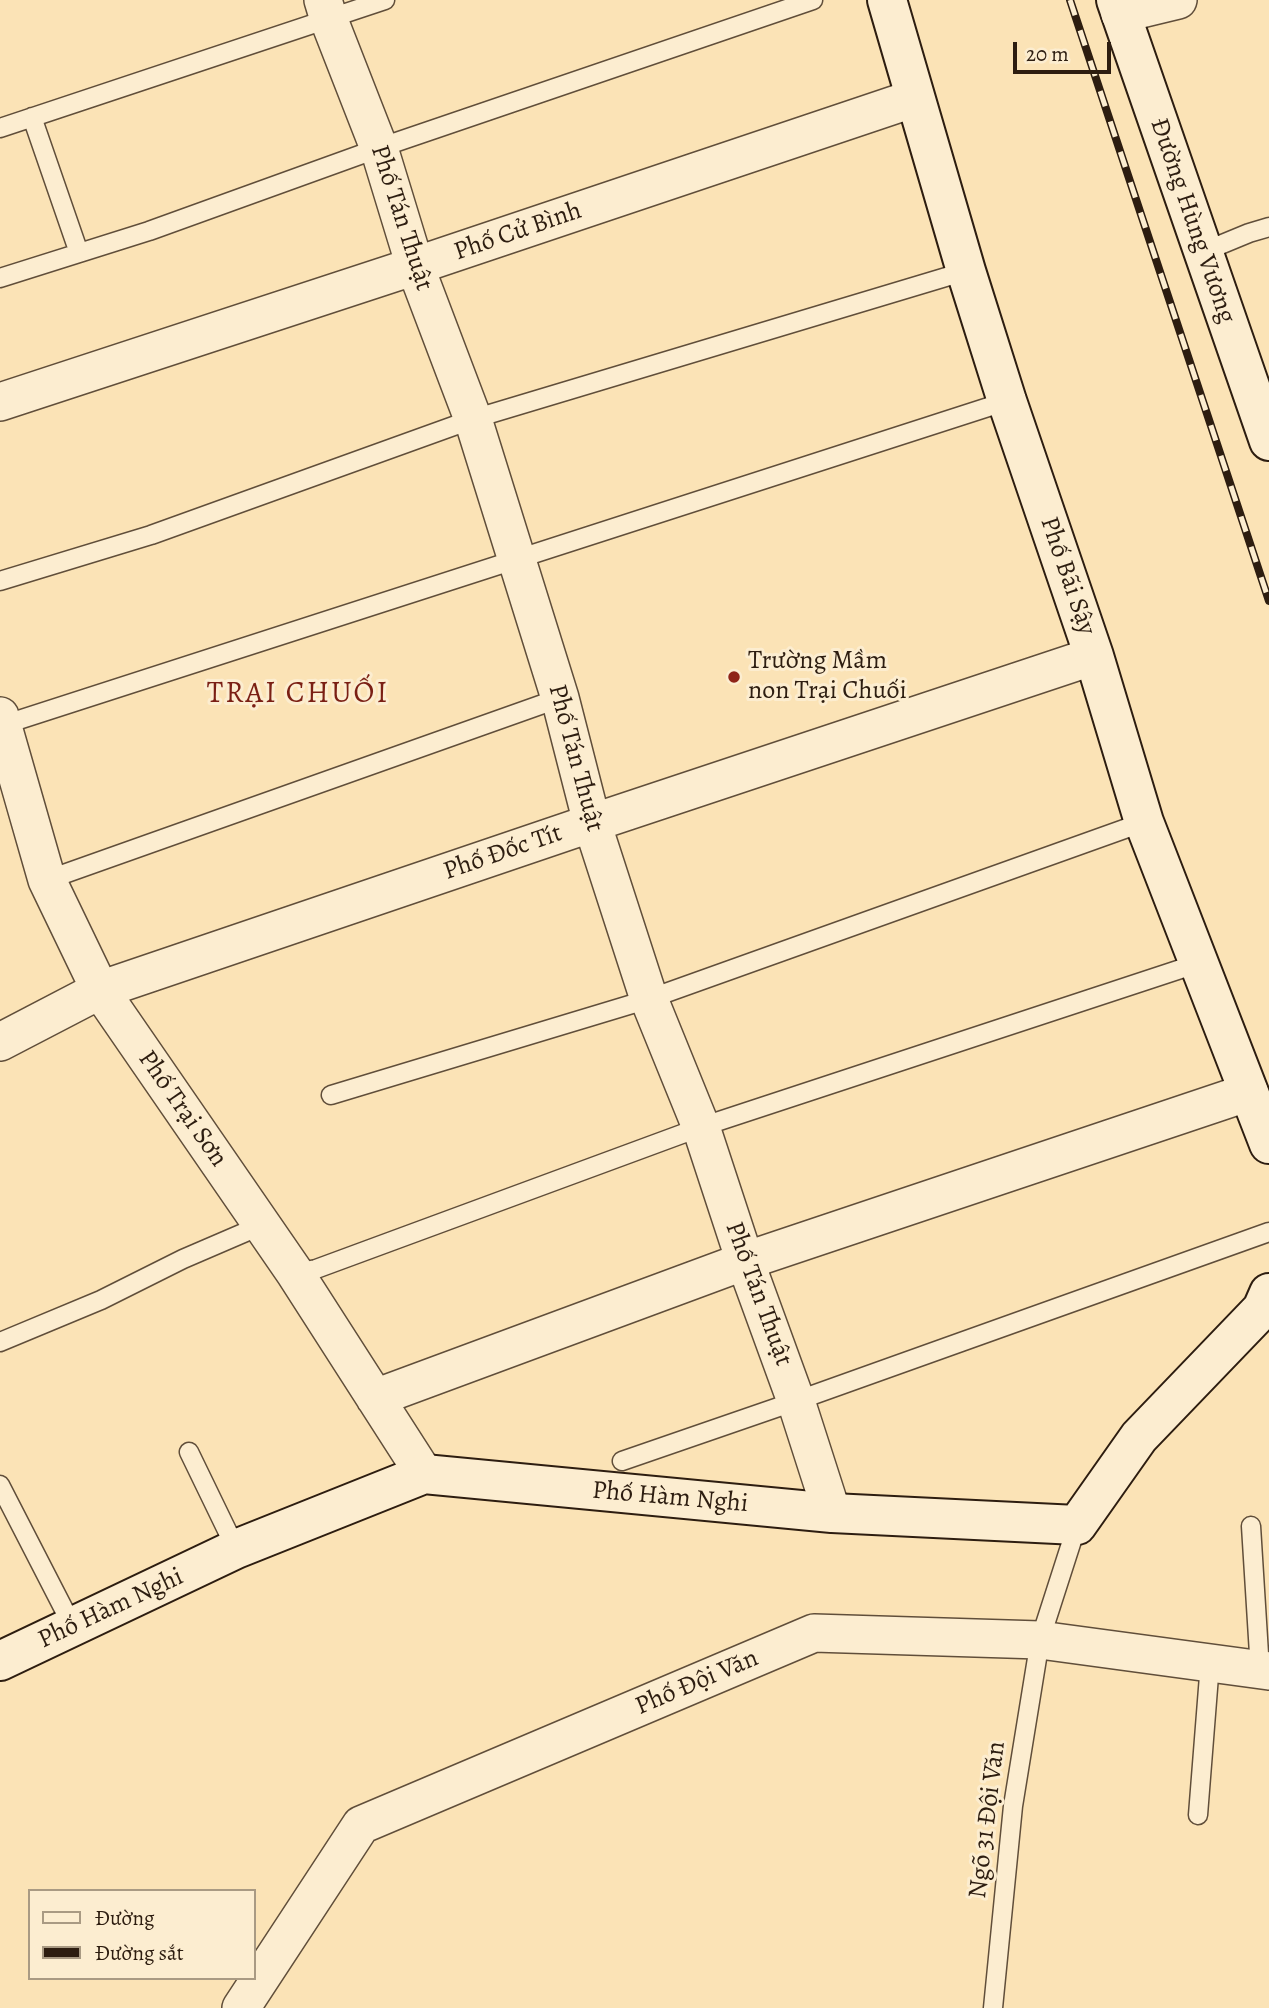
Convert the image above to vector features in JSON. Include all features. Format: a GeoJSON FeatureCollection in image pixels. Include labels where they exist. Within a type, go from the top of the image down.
{"type":"FeatureCollection","features":[{"type":"Feature","properties":{"kind":"street","name":"Phố Bãi Sậy"},"geometry":{"type":"LineString","coordinates":[[887,0],[966,271],[1007,401],[1094,656],[1144,822],[1199,963],[1259,1089],[1269,1144]]}},
{"type":"Feature","properties":{"kind":"street"},"geometry":{"type":"LineString","coordinates":[[1118,7],[1178,0]]}},
{"type":"Feature","properties":{"kind":"street","name":"Đường Hùng Vương"},"geometry":{"type":"LineString","coordinates":[[1118,7],[1269,441]]}},
{"type":"Feature","properties":{"kind":"street","name":"Phố Tán Thuật"},"geometry":{"type":"LineString","coordinates":[[326,10],[379,148],[415,266],[473,419],[560,698],[592,822],[649,999],[701,1127],[832,1513]]}},
{"type":"Feature","properties":{"kind":"street","name":"Phố Cử Bình"},"geometry":{"type":"LineString","coordinates":[[0,402],[915,98]]}},
{"type":"Feature","properties":{"kind":"street","name":"Phố Đốc Tít"},"geometry":{"type":"LineString","coordinates":[[0,1042],[100,990],[592,822],[1094,656]]}},
{"type":"Feature","properties":{"kind":"street","name":"Phố Trại Sơn"},"geometry":{"type":"LineString","coordinates":[[1,720],[47,880],[100,990],[295,1273],[424,1474]]}},
{"type":"Feature","properties":{"kind":"street"},"geometry":{"type":"LineString","coordinates":[[375,1398],[745,1261],[1259,1089]]}},
{"type":"Feature","properties":{"kind":"street"},"geometry":{"type":"LineString","coordinates":[[1077,1525],[1139,1437],[1262,1309],[1269,1293]]}},
{"type":"Feature","properties":{"kind":"street","name":"Phố Hàm Nghi"},"geometry":{"type":"LineString","coordinates":[[0,1661],[236,1549],[424,1474],[832,1513],[1077,1525]]}},
{"type":"Feature","properties":{"kind":"street","name":"Phố Đội Văn"},"geometry":{"type":"LineString","coordinates":[[241,2008],[361,1825],[814,1633],[1040,1640],[1264,1670]]}},
{"type":"Feature","properties":{"kind":"lane"},"geometry":{"type":"LineString","coordinates":[[0,128],[326,10],[385,0]]}},
{"type":"Feature","properties":{"kind":"lane"},"geometry":{"type":"LineString","coordinates":[[0,278],[149,231],[379,148],[813,0]]}},
{"type":"Feature","properties":{"kind":"lane"},"geometry":{"type":"LineString","coordinates":[[32,117],[79,253]]}},
{"type":"Feature","properties":{"kind":"lane"},"geometry":{"type":"LineString","coordinates":[[1203,252],[1269,227]]}},
{"type":"Feature","properties":{"kind":"lane"},"geometry":{"type":"LineString","coordinates":[[0,581],[151,535],[473,419],[966,271]]}},
{"type":"Feature","properties":{"kind":"lane"},"geometry":{"type":"LineString","coordinates":[[1,720],[1007,401]]}},
{"type":"Feature","properties":{"kind":"lane"},"geometry":{"type":"LineString","coordinates":[[47,880],[560,698]]}},
{"type":"Feature","properties":{"kind":"lane"},"geometry":{"type":"LineString","coordinates":[[331,1095],[649,999],[1144,822]]}},
{"type":"Feature","properties":{"kind":"lane"},"geometry":{"type":"LineString","coordinates":[[295,1273],[316,1269],[701,1127],[1199,963]]}},
{"type":"Feature","properties":{"kind":"lane"},"geometry":{"type":"LineString","coordinates":[[0,1342],[102,1300],[183,1259],[262,1225]]}},
{"type":"Feature","properties":{"kind":"lane"},"geometry":{"type":"LineString","coordinates":[[622,1461],[1269,1232]]}},
{"type":"Feature","properties":{"kind":"lane"},"geometry":{"type":"LineString","coordinates":[[189,1452],[236,1549]]}},
{"type":"Feature","properties":{"kind":"lane"},"geometry":{"type":"LineString","coordinates":[[0,1485],[73,1627]]}},
{"type":"Feature","properties":{"kind":"lane","name":"Ngõ 31 Đội Văn"},"geometry":{"type":"LineString","coordinates":[[993,2008],[1013,1806],[1040,1640],[1077,1525]]}},
{"type":"Feature","properties":{"kind":"lane"},"geometry":{"type":"LineString","coordinates":[[1251,1526],[1264,1670]]}},
{"type":"Feature","properties":{"kind":"lane"},"geometry":{"type":"LineString","coordinates":[[1198,1815],[1210,1662]]}},
{"type":"Feature","properties":{"kind":"railway"},"geometry":{"type":"LineString","coordinates":[[1070,0],[1269,601]]}},
{"type":"Feature","properties":{"kind":"place","name":"Trường Mầm non Trại Chuối"},"geometry":{"type":"Point","coordinates":[734,677]}},
{"type":"Feature","properties":{"kind":"district","name":"TRẠI CHUỐI"},"geometry":{"type":"Point","coordinates":[298,695]}}]}
